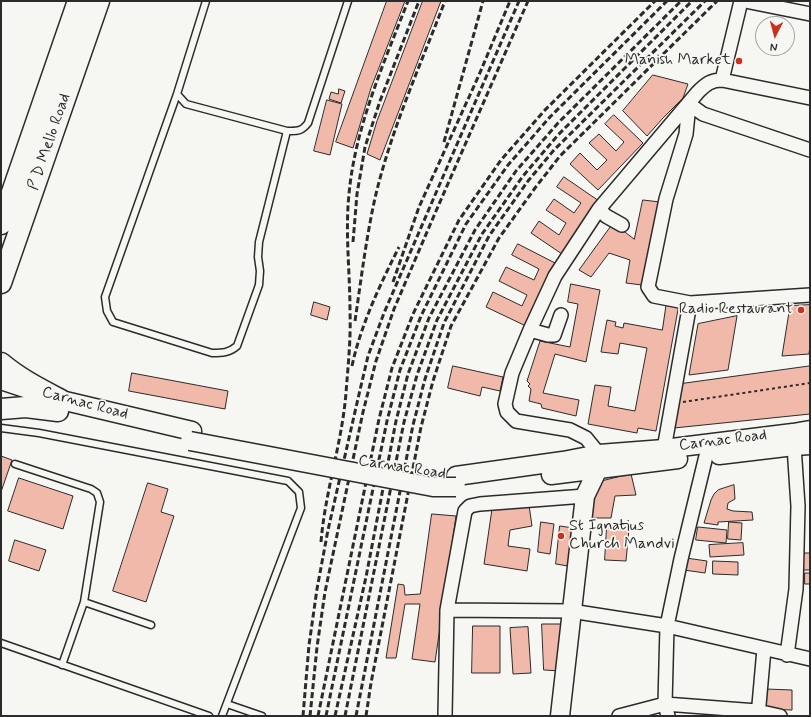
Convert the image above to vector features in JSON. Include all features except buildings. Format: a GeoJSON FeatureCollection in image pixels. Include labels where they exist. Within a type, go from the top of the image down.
{"type":"FeatureCollection","features":[{"type":"Feature","properties":{"kind":"main road"},"geometry":{"type":"LineString","coordinates":[[1,224],[78,1]]}},
{"type":"Feature","properties":{"kind":"main road","name":"P D Mello Road"},"geometry":{"type":"LineString","coordinates":[[1,283],[99,1]]}},
{"type":"Feature","properties":{"kind":"main road"},"geometry":{"type":"LineString","coordinates":[[1,363],[60,406]]}},
{"type":"Feature","properties":{"kind":"main road","name":"Carnac Road"},"geometry":{"type":"LineString","coordinates":[[1,380],[60,406]]}},
{"type":"Feature","properties":{"kind":"main road","name":"Carnac Road"},"geometry":{"type":"LineString","coordinates":[[1,393],[191,436],[434,476],[456,482],[563,461],[599,461],[706,456],[802,445]]}},
{"type":"Feature","properties":{"kind":"main road"},"geometry":{"type":"LineString","coordinates":[[1,409],[60,406]]}},
{"type":"Feature","properties":{"kind":"main road","name":"Carnac Road"},"geometry":{"type":"LineString","coordinates":[[599,461],[664,449],[810,430]]}},
{"type":"Feature","properties":{"kind":"main road"},"geometry":{"type":"LineString","coordinates":[[560,716],[585,496],[599,461]]}},
{"type":"Feature","properties":{"kind":"street"},"geometry":{"type":"LineString","coordinates":[[722,80],[741,1]]}},
{"type":"Feature","properties":{"kind":"street"},"geometry":{"type":"LineString","coordinates":[[745,1],[810,14]]}},
{"type":"Feature","properties":{"kind":"street"},"geometry":{"type":"LineString","coordinates":[[599,461],[586,438],[570,430],[516,422],[507,412],[505,404],[512,373],[530,330],[556,276],[599,210],[707,83],[713,80],[722,80],[810,98]]}},
{"type":"Feature","properties":{"kind":"street"},"geometry":{"type":"LineString","coordinates":[[689,104],[703,114],[810,150]]}},
{"type":"Feature","properties":{"kind":"street"},"geometry":{"type":"LineString","coordinates":[[689,104],[686,134],[666,199],[648,287],[654,296],[690,303],[810,294]]}},
{"type":"Feature","properties":{"kind":"street"},"geometry":{"type":"LineString","coordinates":[[599,210],[606,216],[622,225]]}},
{"type":"Feature","properties":{"kind":"street"},"geometry":{"type":"LineString","coordinates":[[664,449],[690,303]]}},
{"type":"Feature","properties":{"kind":"street"},"geometry":{"type":"LineString","coordinates":[[530,330],[552,336],[554,335],[561,315]]}},
{"type":"Feature","properties":{"kind":"street"},"geometry":{"type":"LineString","coordinates":[[787,655],[796,589],[798,506],[802,445]]}},
{"type":"Feature","properties":{"kind":"street"},"geometry":{"type":"LineString","coordinates":[[666,710],[668,626],[681,559],[706,456]]}},
{"type":"Feature","properties":{"kind":"street"},"geometry":{"type":"LineString","coordinates":[[445,716],[447,610],[465,511],[470,506],[480,504],[585,496]]}},
{"type":"Feature","properties":{"kind":"street"},"geometry":{"type":"LineString","coordinates":[[447,610],[571,612],[668,626],[787,655],[810,659]]}},
{"type":"Feature","properties":{"kind":"street"},"geometry":{"type":"LineString","coordinates":[[757,714],[764,649]]}},
{"type":"Feature","properties":{"kind":"street"},"geometry":{"type":"LineString","coordinates":[[619,716],[666,710],[780,716]]}},
{"type":"Feature","properties":{"kind":"lane"},"geometry":{"type":"LineString","coordinates":[[206,1],[177,94],[105,297],[107,311],[112,322],[212,353],[231,351],[237,346],[259,285],[259,242],[287,131]]}},
{"type":"Feature","properties":{"kind":"lane"},"geometry":{"type":"LineString","coordinates":[[177,94],[186,104],[287,131],[297,131],[303,129],[308,123],[348,1]]}},
{"type":"Feature","properties":{"kind":"lane"},"geometry":{"type":"LineString","coordinates":[[1,428],[38,433],[288,481],[299,492],[301,508],[222,716]]}},
{"type":"Feature","properties":{"kind":"lane"},"geometry":{"type":"LineString","coordinates":[[15,464],[91,489],[97,494],[100,502],[84,602],[62,665]]}},
{"type":"Feature","properties":{"kind":"lane"},"geometry":{"type":"LineString","coordinates":[[84,602],[151,625]]}},
{"type":"Feature","properties":{"kind":"lane"},"geometry":{"type":"LineString","coordinates":[[1,644],[209,716]]}},
{"type":"Feature","properties":{"kind":"lane"},"geometry":{"type":"LineString","coordinates":[[227,704],[262,716]]}},
{"type":"Feature","properties":{"kind":"path"},"geometry":{"type":"LineString","coordinates":[[672,403],[810,383]]}},
{"type":"Feature","properties":{"kind":"railway"},"geometry":{"type":"LineString","coordinates":[[321,542],[346,393],[350,321],[347,223],[352,169],[364,120],[380,72],[408,1]]}},
{"type":"Feature","properties":{"kind":"railway"},"geometry":{"type":"LineString","coordinates":[[353,242],[357,194],[365,147],[380,101],[419,1]]}},
{"type":"Feature","properties":{"kind":"railway"},"geometry":{"type":"LineString","coordinates":[[355,321],[375,198],[389,148],[445,1]]}},
{"type":"Feature","properties":{"kind":"railway"},"geometry":{"type":"LineString","coordinates":[[444,142],[483,1]]}},
{"type":"Feature","properties":{"kind":"railway"},"geometry":{"type":"LineString","coordinates":[[393,282],[419,207],[479,75],[510,1]]}},
{"type":"Feature","properties":{"kind":"railway"},"geometry":{"type":"LineString","coordinates":[[303,716],[309,645],[317,589],[328,530],[368,356],[384,313],[519,1]]}},
{"type":"Feature","properties":{"kind":"railway"},"geometry":{"type":"LineString","coordinates":[[310,716],[317,647],[325,592],[363,412],[376,361],[394,309],[528,1]]}},
{"type":"Feature","properties":{"kind":"railway"},"geometry":{"type":"LineString","coordinates":[[318,716],[379,419],[392,368],[413,314],[459,220],[501,160],[544,111],[655,1]]}},
{"type":"Feature","properties":{"kind":"railway"},"geometry":{"type":"LineString","coordinates":[[326,716],[387,421],[400,370],[421,316],[466,224],[508,165],[550,117],[667,1]]}},
{"type":"Feature","properties":{"kind":"railway"},"geometry":{"type":"LineString","coordinates":[[335,716],[366,577],[396,421],[408,374],[429,318],[475,230],[516,171],[558,123],[681,1]]}},
{"type":"Feature","properties":{"kind":"railway"},"geometry":{"type":"LineString","coordinates":[[345,716],[404,422],[417,375],[437,320],[482,234],[523,176],[558,135],[692,1]]}},
{"type":"Feature","properties":{"kind":"railway"},"geometry":{"type":"LineString","coordinates":[[356,716],[413,425],[425,379],[444,323],[489,236],[528,181],[554,150],[705,1]]}},
{"type":"Feature","properties":{"kind":"railway"},"geometry":{"type":"LineString","coordinates":[[366,716],[371,683],[421,427],[433,381],[451,326],[499,238],[560,156],[717,1]]}},
{"type":"Feature","properties":{"kind":"railway"},"geometry":{"type":"LineString","coordinates":[[352,366],[360,335],[378,290],[399,247]]}},
{"type":"Feature","properties":{"kind":"place","name":"Manish Market"},"geometry":{"type":"Point","coordinates":[739,61]}},
{"type":"Feature","properties":{"kind":"place","name":"Radio Restaurant"},"geometry":{"type":"Point","coordinates":[801,310]}},
{"type":"Feature","properties":{"kind":"place","name":"St Ignatius Church Mandvi"},"geometry":{"type":"Point","coordinates":[561,536]}}]}
